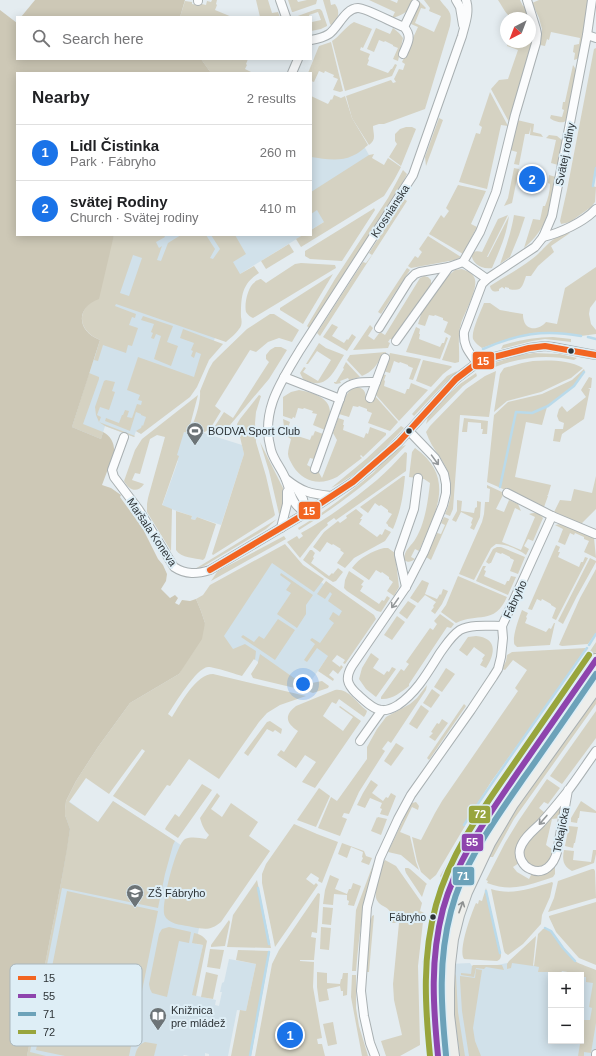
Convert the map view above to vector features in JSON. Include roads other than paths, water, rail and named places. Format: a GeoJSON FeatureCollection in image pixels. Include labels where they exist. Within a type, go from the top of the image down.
{"type":"FeatureCollection","features":[{"type":"Feature","properties":{"kind":"street"},"geometry":{"type":"LineString","coordinates":[[280,0],[286,16]]}},
{"type":"Feature","properties":{"kind":"street","name":"Krosnianska"},"geometry":{"type":"LineString","coordinates":[[456,0],[460,7],[463,30]]}},
{"type":"Feature","properties":{"kind":"street","name":"Krosnianska"},"geometry":{"type":"LineString","coordinates":[[286,479],[276,462],[268,435],[270,408],[274,396],[284,377],[413,175],[468,14],[466,0]]}},
{"type":"Feature","properties":{"kind":"street"},"geometry":{"type":"LineString","coordinates":[[379,328],[409,280],[415,274],[449,267],[463,262],[480,232],[496,192],[514,118],[536,43],[536,29],[527,0]]}},
{"type":"Feature","properties":{"kind":"street","name":"Svätej rodiny"},"geometry":{"type":"LineString","coordinates":[[486,278],[535,247],[543,237],[552,216],[587,35],[592,0]]}},
{"type":"Feature","properties":{"kind":"street"},"geometry":{"type":"LineString","coordinates":[[404,27],[415,4]]}},
{"type":"Feature","properties":{"kind":"street"},"geometry":{"type":"LineString","coordinates":[[312,40],[321,38],[333,31],[351,10],[357,8],[363,9],[404,27],[409,36],[403,54]]}},
{"type":"Feature","properties":{"kind":"street"},"geometry":{"type":"LineString","coordinates":[[587,35],[596,38]]}},
{"type":"Feature","properties":{"kind":"street"},"geometry":{"type":"LineString","coordinates":[[292,72],[298,60]]}},
{"type":"Feature","properties":{"kind":"street"},"geometry":{"type":"LineString","coordinates":[[543,237],[575,224],[596,209]]}},
{"type":"Feature","properties":{"kind":"street"},"geometry":{"type":"LineString","coordinates":[[463,262],[486,278],[482,284],[464,332],[466,347],[477,363]]}},
{"type":"Feature","properties":{"kind":"street"},"geometry":{"type":"LineString","coordinates":[[396,341],[449,267]]}},
{"type":"Feature","properties":{"kind":"street","name":"Maršala Koneva"},"geometry":{"type":"LineString","coordinates":[[124,437],[112,470],[114,477],[139,510],[172,564],[179,570],[187,573],[198,574],[210,570],[281,528],[353,482],[374,465],[409,431],[456,379],[477,363],[490,358],[529,348],[545,346],[596,355]]}},
{"type":"Feature","properties":{"kind":"street"},"geometry":{"type":"LineString","coordinates":[[370,398],[385,358]]}},
{"type":"Feature","properties":{"kind":"street"},"geometry":{"type":"LineString","coordinates":[[284,377],[340,399]]}},
{"type":"Feature","properties":{"kind":"street"},"geometry":{"type":"LineString","coordinates":[[315,469],[343,390],[348,386],[361,382],[376,382]]}},
{"type":"Feature","properties":{"kind":"street"},"geometry":{"type":"LineString","coordinates":[[409,431],[435,458],[444,474],[446,493],[441,514],[406,587],[352,666],[347,681],[360,697],[373,706],[382,710],[388,710],[410,696],[450,639],[459,631],[470,627],[502,626]]}},
{"type":"Feature","properties":{"kind":"street"},"geometry":{"type":"LineString","coordinates":[[406,587],[399,552],[414,509],[418,478]]}},
{"type":"Feature","properties":{"kind":"street"},"geometry":{"type":"LineString","coordinates":[[286,479],[293,485],[311,494],[331,496]]}},
{"type":"Feature","properties":{"kind":"street"},"geometry":{"type":"LineString","coordinates":[[286,479],[293,500],[299,508],[306,512]]}},
{"type":"Feature","properties":{"kind":"street"},"geometry":{"type":"LineString","coordinates":[[281,528],[288,497],[286,479]]}},
{"type":"Feature","properties":{"kind":"street"},"geometry":{"type":"LineString","coordinates":[[507,493],[552,516],[595,534]]}},
{"type":"Feature","properties":{"kind":"street","name":"Fábryho"},"geometry":{"type":"LineString","coordinates":[[375,1056],[370,1043],[364,1016],[361,991],[367,907],[380,858],[411,795],[498,669],[503,638],[502,626],[552,516]]}},
{"type":"Feature","properties":{"kind":"street"},"geometry":{"type":"LineString","coordinates":[[438,1056],[434,1016],[434,962],[443,911],[452,881],[486,817],[596,660]]}},
{"type":"Feature","properties":{"kind":"street"},"geometry":{"type":"LineString","coordinates":[[453,1056],[448,1014],[449,964],[452,939],[466,892],[489,843],[512,804],[596,686]]}},
{"type":"Feature","properties":{"kind":"street"},"geometry":{"type":"LineString","coordinates":[[360,741],[382,710]]}},
{"type":"Feature","properties":{"kind":"street","name":"Tokajícka"},"geometry":{"type":"LineString","coordinates":[[568,790],[557,852],[553,862],[543,871],[530,869],[521,859],[520,851],[522,844],[568,790],[596,751]]}},
{"type":"Feature","properties":{"kind":"waterway"},"geometry":{"type":"LineString","coordinates":[[593,186],[596,168]]}},
{"type":"Feature","properties":{"kind":"waterway"},"geometry":{"type":"LineString","coordinates":[[483,349],[519,336],[531,334],[555,333],[581,336]]}},
{"type":"Feature","properties":{"kind":"waterway"},"geometry":{"type":"LineString","coordinates":[[588,337],[596,339]]}},
{"type":"Feature","properties":{"kind":"waterway"},"geometry":{"type":"LineString","coordinates":[[500,487],[516,412],[532,413],[548,406],[574,386],[584,372]]}},
{"type":"Feature","properties":{"kind":"waterway"},"geometry":{"type":"LineString","coordinates":[[589,645],[596,634]]}},
{"type":"Feature","properties":{"kind":"waterway"},"geometry":{"type":"LineString","coordinates":[[464,825],[509,758],[587,648]]}},
{"type":"Feature","properties":{"kind":"waterway"},"geometry":{"type":"LineString","coordinates":[[258,888],[269,944]]}},
{"type":"Feature","properties":{"kind":"waterway"},"geometry":{"type":"LineString","coordinates":[[486,891],[500,953]]}},
{"type":"Feature","properties":{"kind":"waterway"},"geometry":{"type":"LineString","coordinates":[[545,928],[551,931],[563,948],[575,961]]}},
{"type":"Feature","properties":{"kind":"waterway"},"geometry":{"type":"LineString","coordinates":[[250,1056],[269,952]]}},
{"type":"Feature","properties":{"kind":"place","name":"svätej Rodiny"},"geometry":{"type":"Point","coordinates":[532,179]}},
{"type":"Feature","properties":{"kind":"place","name":"BODVA Sport Club"},"geometry":{"type":"Point","coordinates":[195,446]}},
{"type":"Feature","properties":{"kind":"place","name":"ZŠ Fábryho"},"geometry":{"type":"Point","coordinates":[135,908]}},
{"type":"Feature","properties":{"kind":"place","name":"Fábryho"},"geometry":{"type":"Point","coordinates":[433,917]}},
{"type":"Feature","properties":{"kind":"place","name":"Knižnica pre mládež"},"geometry":{"type":"Point","coordinates":[158,1031]}},
{"type":"Feature","properties":{"kind":"place","name":"Lidl Čistinka"},"geometry":{"type":"Point","coordinates":[290,1035]}}]}
